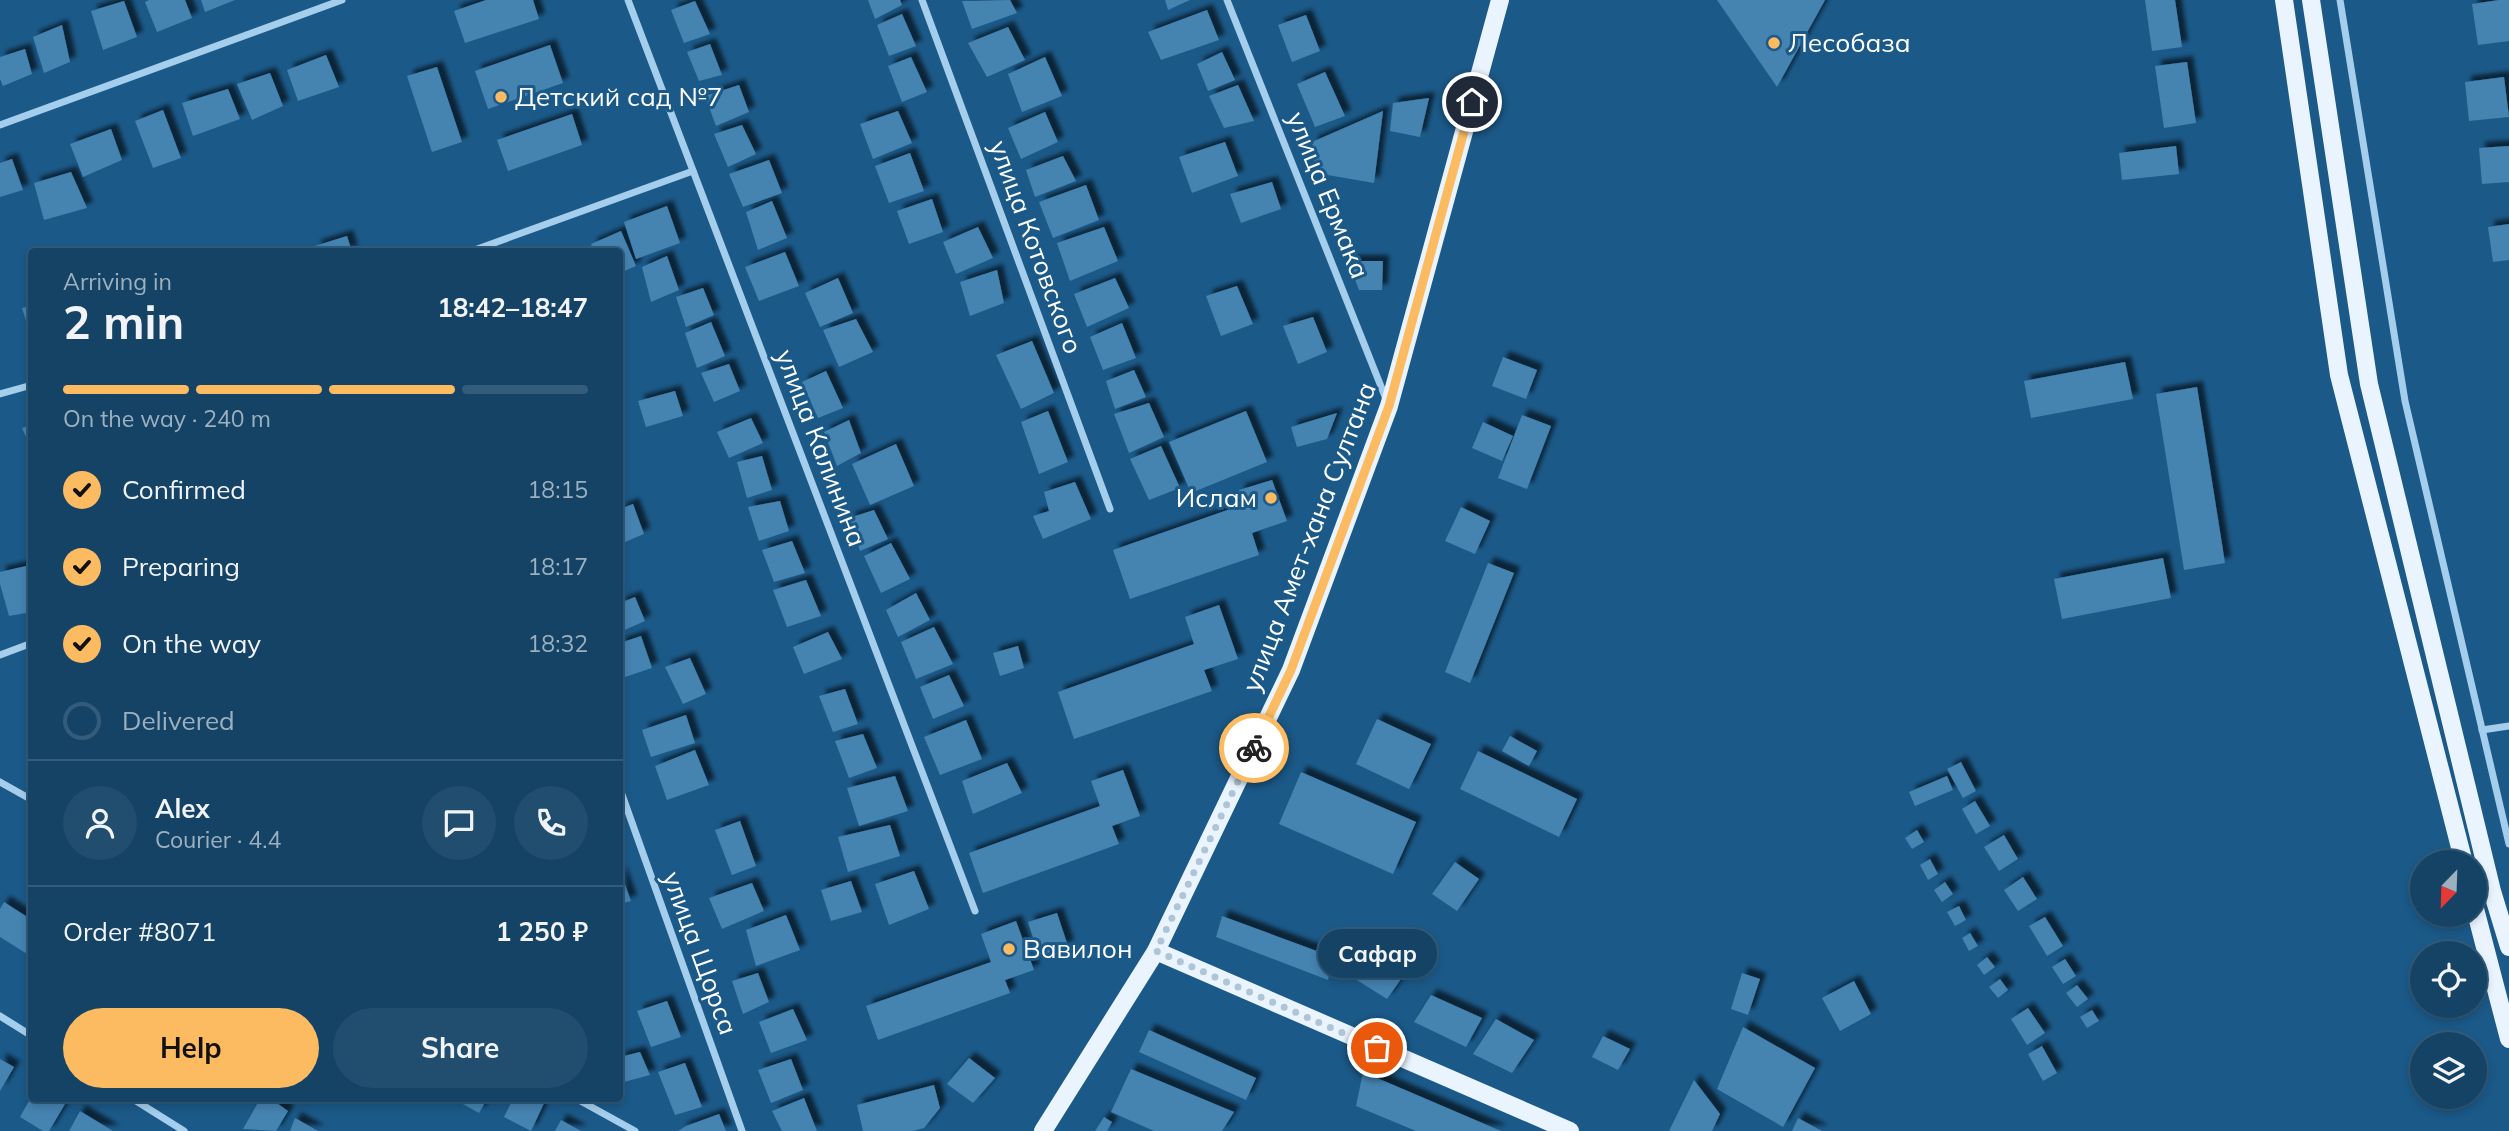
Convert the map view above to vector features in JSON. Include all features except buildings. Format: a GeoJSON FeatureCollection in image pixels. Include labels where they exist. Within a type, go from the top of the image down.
{"type":"FeatureCollection","features":[{"type":"Feature","properties":{"kind":"main road","name":"улица Амет-хана Султана"},"geometry":{"type":"LineString","coordinates":[[1044,1131],[1156,951],[1291,670],[1389,406],[1500,0]]}},
{"type":"Feature","properties":{"kind":"main road"},"geometry":{"type":"LineString","coordinates":[[2284,0],[2339,375],[2461,850]]}},
{"type":"Feature","properties":{"kind":"main road"},"geometry":{"type":"LineString","coordinates":[[2311,0],[2369,384],[2492,891],[2509,947]]}},
{"type":"Feature","properties":{"kind":"main road"},"geometry":{"type":"LineString","coordinates":[[2480,928],[2509,1039]]}},
{"type":"Feature","properties":{"kind":"main road"},"geometry":{"type":"LineString","coordinates":[[1156,951],[1570,1131]]}},
{"type":"Feature","properties":{"kind":"street"},"geometry":{"type":"LineString","coordinates":[[0,125],[342,0]]}},
{"type":"Feature","properties":{"kind":"street","name":"улица Калинина"},"geometry":{"type":"LineString","coordinates":[[628,0],[975,911]]}},
{"type":"Feature","properties":{"kind":"street","name":"улица Котовского"},"geometry":{"type":"LineString","coordinates":[[922,0],[1110,509]]}},
{"type":"Feature","properties":{"kind":"street","name":"улица Ермака"},"geometry":{"type":"LineString","coordinates":[[1227,0],[1389,406]]}},
{"type":"Feature","properties":{"kind":"street"},"geometry":{"type":"LineString","coordinates":[[2340,0],[2405,401],[2509,844]]}},
{"type":"Feature","properties":{"kind":"street"},"geometry":{"type":"LineString","coordinates":[[480,248],[694,171]]}},
{"type":"Feature","properties":{"kind":"street"},"geometry":{"type":"LineString","coordinates":[[0,394],[28,386]]}},
{"type":"Feature","properties":{"kind":"street"},"geometry":{"type":"LineString","coordinates":[[0,655],[28,644]]}},
{"type":"Feature","properties":{"kind":"street"},"geometry":{"type":"LineString","coordinates":[[2482,730],[2509,726]]}},
{"type":"Feature","properties":{"kind":"street"},"geometry":{"type":"LineString","coordinates":[[0,782],[28,798]]}},
{"type":"Feature","properties":{"kind":"street","name":"улица Щорса"},"geometry":{"type":"LineString","coordinates":[[623,797],[742,1131]]}},
{"type":"Feature","properties":{"kind":"street"},"geometry":{"type":"LineString","coordinates":[[0,1016],[28,1033]]}},
{"type":"Feature","properties":{"kind":"street"},"geometry":{"type":"LineString","coordinates":[[138,1102],[184,1131]]}},
{"type":"Feature","properties":{"kind":"street"},"geometry":{"type":"LineString","coordinates":[[582,1102],[635,1131]]}},
{"type":"Feature","properties":{"kind":"way so far"},"geometry":{"type":"LineString","coordinates":[[1254,748],[1156,951],[1377,1048]]}},
{"type":"Feature","properties":{"kind":"place","name":"Лесобаза"},"geometry":{"type":"Point","coordinates":[1774,43]}},
{"type":"Feature","properties":{"kind":"place","name":"Детский сад №7"},"geometry":{"type":"Point","coordinates":[501,97]}},
{"type":"Feature","properties":{"kind":"place","name":"Ислам"},"geometry":{"type":"Point","coordinates":[1271,498]}},
{"type":"Feature","properties":{"kind":"place","name":"Вавилон"},"geometry":{"type":"Point","coordinates":[1009,949]}},
{"type":"Feature","properties":{"kind":"place","name":"Сафар"},"geometry":{"type":"Point","coordinates":[1377,1048]}},
{"type":"Feature","properties":{"kind":"route"},"geometry":{"type":"LineString","coordinates":[[1254,748],[1291,670],[1389,406],[1472,102]]}}]}
